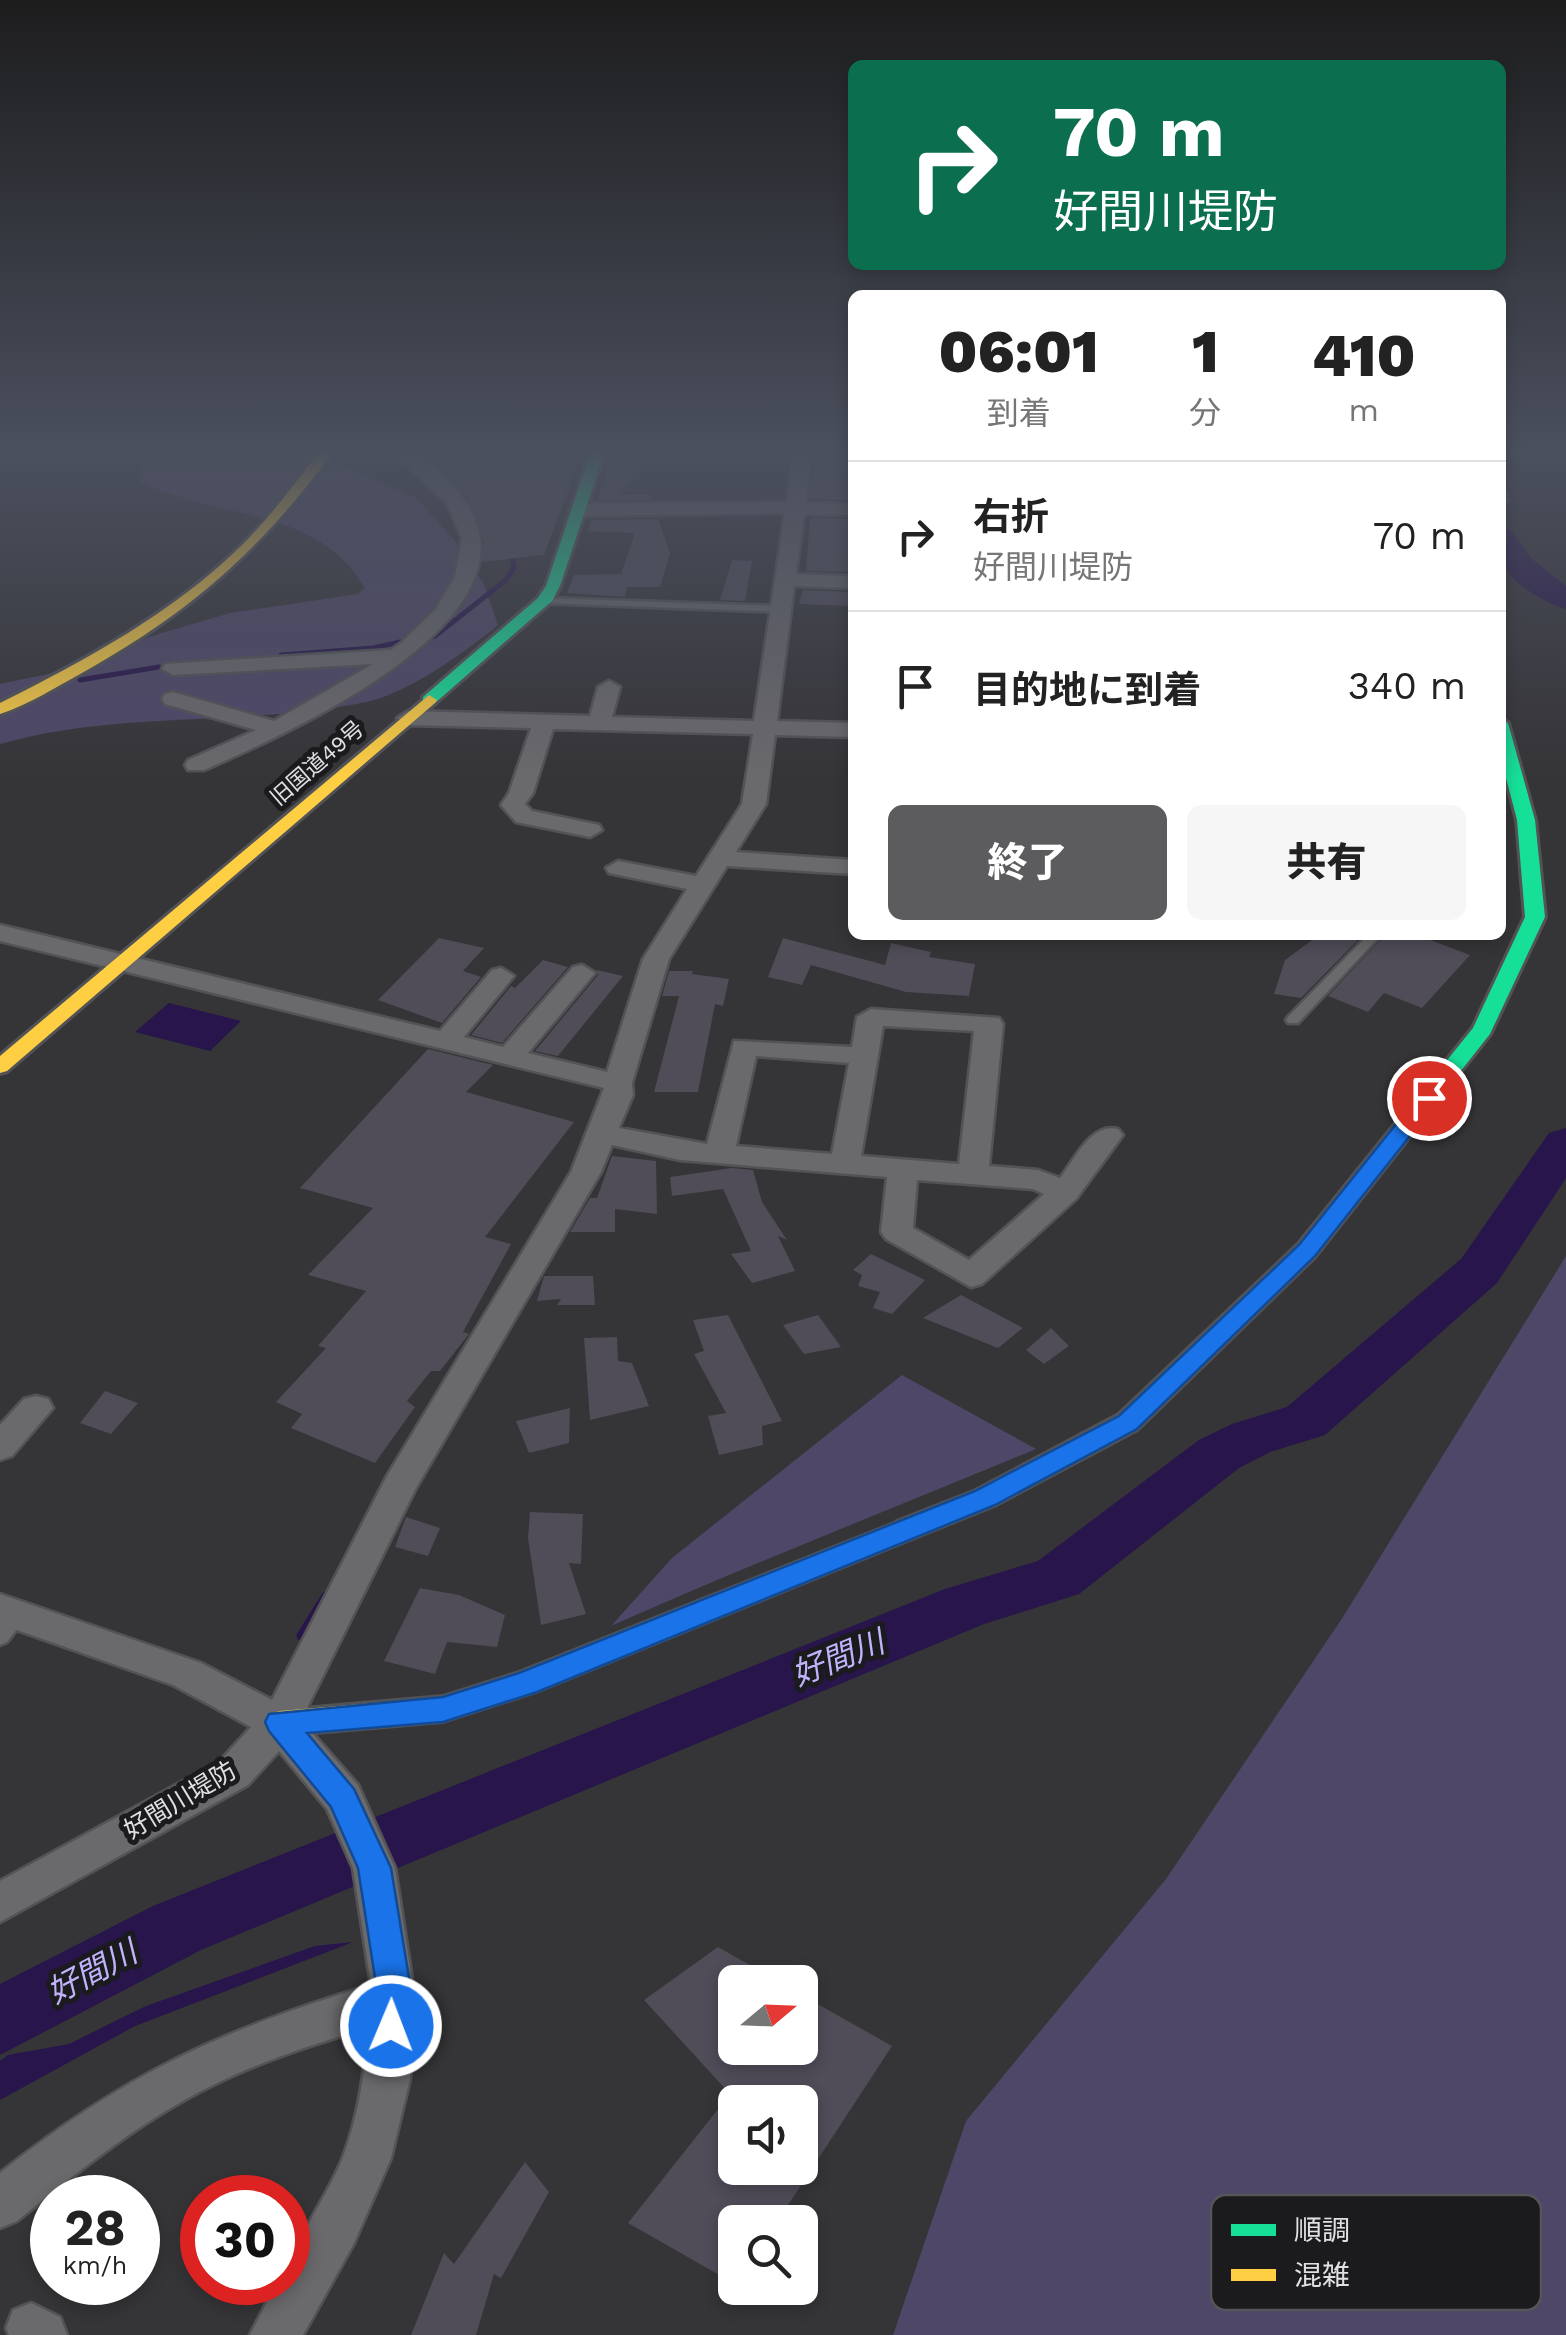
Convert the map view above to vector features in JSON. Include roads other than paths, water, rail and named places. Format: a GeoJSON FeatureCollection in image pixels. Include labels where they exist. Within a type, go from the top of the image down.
{"type":"FeatureCollection","features":[{"type":"Feature","properties":{"kind":"main road"},"geometry":{"type":"LineString","coordinates":[[0,709],[16,691],[183,582],[208,560]]}},
{"type":"Feature","properties":{"kind":"main road"},"geometry":{"type":"LineString","coordinates":[[16,691],[59,679],[206,585],[232,560]]}},
{"type":"Feature","properties":{"kind":"main road","name":"旧国道49号"},"geometry":{"type":"LineString","coordinates":[[0,1066],[544,601],[562,560]]}},
{"type":"Feature","properties":{"kind":"main road"},"geometry":{"type":"LineString","coordinates":[[290,1735],[443,1709],[526,1683],[985,1498],[1128,1422],[1307,1250],[1483,1030],[1535,916],[1526,820],[1506,746]]}},
{"type":"Feature","properties":{"kind":"street"},"geometry":{"type":"LineString","coordinates":[[196,765],[334,699],[407,646],[450,608],[463,584],[468,560]]}},
{"type":"Feature","properties":{"kind":"street","name":"好間川堤防"},"geometry":{"type":"LineString","coordinates":[[0,1903],[234,1773],[290,1735],[400,1485],[605,1134],[650,974],[704,885],[727,858],[754,804],[788,560]]}},
{"type":"Feature","properties":{"kind":"street"},"geometry":{"type":"LineString","coordinates":[[784,594],[848,583]]}},
{"type":"Feature","properties":{"kind":"street"},"geometry":{"type":"LineString","coordinates":[[173,669],[407,646]]}},
{"type":"Feature","properties":{"kind":"street"},"geometry":{"type":"LineString","coordinates":[[599,724],[609,687]]}},
{"type":"Feature","properties":{"kind":"street"},"geometry":{"type":"LineString","coordinates":[[173,699],[276,729]]}},
{"type":"Feature","properties":{"kind":"street"},"geometry":{"type":"LineString","coordinates":[[408,718],[848,730]]}},
{"type":"Feature","properties":{"kind":"street"},"geometry":{"type":"LineString","coordinates":[[544,722],[521,794],[512,804],[524,817],[590,830]]}},
{"type":"Feature","properties":{"kind":"street"},"geometry":{"type":"LineString","coordinates":[[727,858],[848,867]]}},
{"type":"Feature","properties":{"kind":"street"},"geometry":{"type":"LineString","coordinates":[[618,868],[704,885]]}},
{"type":"Feature","properties":{"kind":"street"},"geometry":{"type":"LineString","coordinates":[[0,934],[618,1083]]}},
{"type":"Feature","properties":{"kind":"street"},"geometry":{"type":"LineString","coordinates":[[511,1055],[582,973]]}},
{"type":"Feature","properties":{"kind":"street"},"geometry":{"type":"LineString","coordinates":[[448,1040],[500,976]]}},
{"type":"Feature","properties":{"kind":"street"},"geometry":{"type":"LineString","coordinates":[[845,1163],[871,1017],[989,1024],[973,1174]]}},
{"type":"Feature","properties":{"kind":"street"},"geometry":{"type":"LineString","coordinates":[[720,1153],[744,1047],[862,1056]]}},
{"type":"Feature","properties":{"kind":"street"},"geometry":{"type":"LineString","coordinates":[[605,1134],[680,1151],[1038,1180],[1065,1192]]}},
{"type":"Feature","properties":{"kind":"street"},"geometry":{"type":"LineString","coordinates":[[902,1168],[896,1232],[970,1276],[1065,1192],[1108,1135]]}},
{"type":"Feature","properties":{"kind":"street"},"geometry":{"type":"LineString","coordinates":[[0,1447],[36,1408]]}},
{"type":"Feature","properties":{"kind":"street"},"geometry":{"type":"LineString","coordinates":[[6,1620],[187,1674],[290,1735],[343,1798],[374,1868],[393,1991],[387,2079],[367,2158],[337,2226],[275,2335]]}},
{"type":"Feature","properties":{"kind":"street"},"geometry":{"type":"LineString","coordinates":[[0,2204],[75,2144],[181,2076],[265,2038],[393,1991]]}},
{"type":"Feature","properties":{"kind":"lane"},"geometry":{"type":"LineString","coordinates":[[544,601],[784,594]]}},
{"type":"Feature","properties":{"kind":"lane"},"geometry":{"type":"LineString","coordinates":[[1293,1020],[1370,940]]}},
{"type":"Feature","properties":{"kind":"waterway"},"geometry":{"type":"LineString","coordinates":[[423,639],[435,636],[506,580],[514,568],[513,560]]}},
{"type":"Feature","properties":{"kind":"waterway","name":"好間川"},"geometry":{"type":"LineString","coordinates":[[1516,560],[1544,586],[1566,599]]}},
{"type":"Feature","properties":{"kind":"waterway"},"geometry":{"type":"LineString","coordinates":[[281,655],[373,648],[409,640]]}},
{"type":"Feature","properties":{"kind":"waterway"},"geometry":{"type":"LineString","coordinates":[[80,680],[159,667]]}},
{"type":"Feature","properties":{"kind":"waterway","name":"好間川"},"geometry":{"type":"LineString","coordinates":[[0,2021],[177,1928],[966,1606],[1058,1578],[1219,1454],[1251,1438],[1306,1421],[1479,1271],[1566,1143]]}},
{"type":"Feature","properties":{"kind":"waterway"},"geometry":{"type":"LineString","coordinates":[[301,1636],[326,1596]]}}]}
